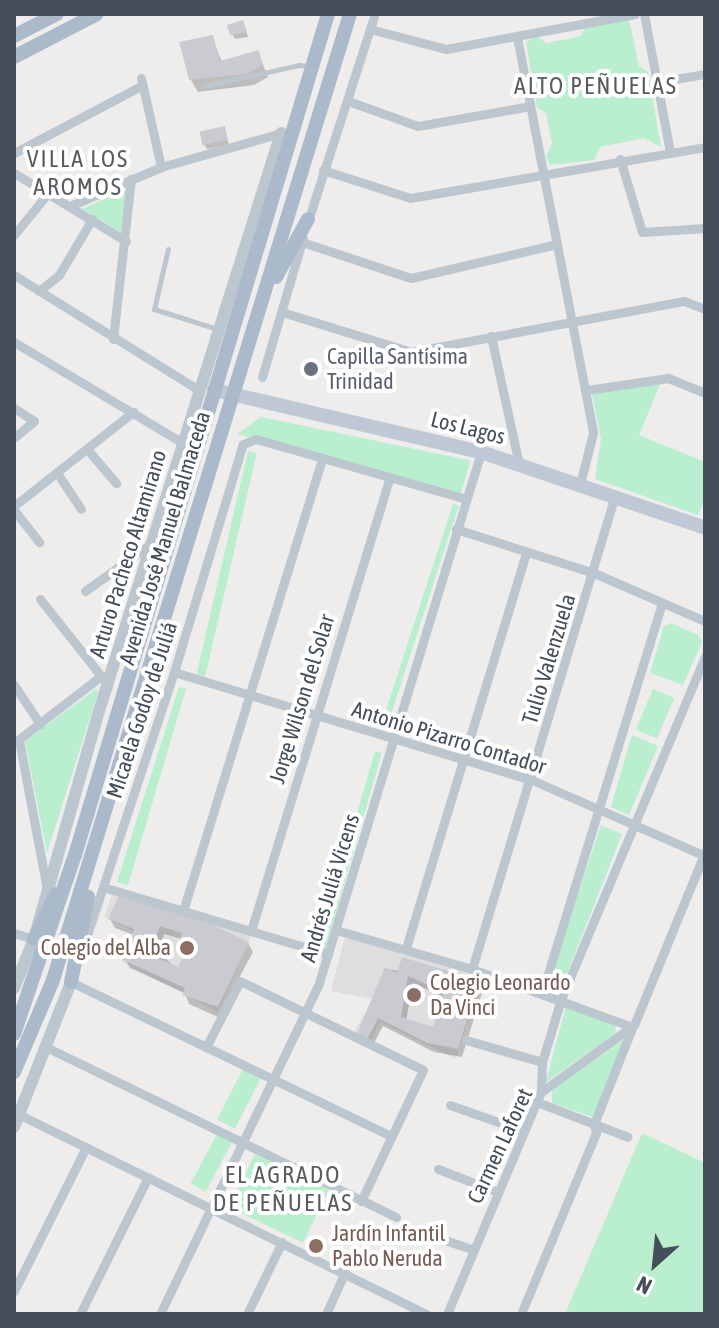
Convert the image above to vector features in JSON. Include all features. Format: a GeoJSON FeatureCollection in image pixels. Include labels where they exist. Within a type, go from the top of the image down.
{"type":"FeatureCollection","features":[{"type":"Feature","properties":{"kind":"main road"},"geometry":{"type":"LineString","coordinates":[[14,36],[57,14]]}},
{"type":"Feature","properties":{"kind":"main road"},"geometry":{"type":"LineString","coordinates":[[14,57],[97,14]]}},
{"type":"Feature","properties":{"kind":"main road","name":"Avenida José Manuel Balmaceda"},"geometry":{"type":"LineString","coordinates":[[14,1034],[75,855],[206,390],[286,134],[304,95],[328,14]]}},
{"type":"Feature","properties":{"kind":"main road","name":"Avenida José Manuel Balmaceda"},"geometry":{"type":"LineString","coordinates":[[14,1072],[50,987],[350,14]]}},
{"type":"Feature","properties":{"kind":"main road"},"geometry":{"type":"LineString","coordinates":[[286,134],[301,149],[297,188]]}},
{"type":"Feature","properties":{"kind":"main road"},"geometry":{"type":"LineString","coordinates":[[266,290],[308,219]]}},
{"type":"Feature","properties":{"kind":"main road","name":"Los Lagos"},"geometry":{"type":"LineString","coordinates":[[206,390],[481,452],[705,528]]}},
{"type":"Feature","properties":{"kind":"main road"},"geometry":{"type":"LineString","coordinates":[[71,982],[101,826]]}},
{"type":"Feature","properties":{"kind":"main road"},"geometry":{"type":"LineString","coordinates":[[34,939],[75,855]]}},
{"type":"Feature","properties":{"kind":"street"},"geometry":{"type":"LineString","coordinates":[[262,377],[323,170],[375,14]]}},
{"type":"Feature","properties":{"kind":"street"},"geometry":{"type":"LineString","coordinates":[[370,29],[437,50],[635,14]]}},
{"type":"Feature","properties":{"kind":"street"},"geometry":{"type":"LineString","coordinates":[[644,14],[670,152]]}},
{"type":"Feature","properties":{"kind":"street"},"geometry":{"type":"LineString","coordinates":[[517,37],[587,390],[593,433],[580,484]]}},
{"type":"Feature","properties":{"kind":"street"},"geometry":{"type":"LineString","coordinates":[[657,82],[705,74]]}},
{"type":"Feature","properties":{"kind":"street"},"geometry":{"type":"LineString","coordinates":[[14,153],[141,82],[161,167]]}},
{"type":"Feature","properties":{"kind":"street"},"geometry":{"type":"LineString","coordinates":[[348,101],[418,126],[530,106]]}},
{"type":"Feature","properties":{"kind":"street"},"geometry":{"type":"LineString","coordinates":[[70,206],[161,167],[286,134]]}},
{"type":"Feature","properties":{"kind":"street","name":"Arturo Pacheco Altamirano"},"geometry":{"type":"LineString","coordinates":[[14,988],[34,939],[105,681],[183,443],[206,390],[218,329],[286,134]]}},
{"type":"Feature","properties":{"kind":"street"},"geometry":{"type":"LineString","coordinates":[[323,170],[410,198],[620,159],[705,147]]}},
{"type":"Feature","properties":{"kind":"street"},"geometry":{"type":"LineString","coordinates":[[620,159],[642,232],[705,228]]}},
{"type":"Feature","properties":{"kind":"street"},"geometry":{"type":"LineString","coordinates":[[14,173],[126,241]]}},
{"type":"Feature","properties":{"kind":"street"},"geometry":{"type":"LineString","coordinates":[[113,339],[131,179]]}},
{"type":"Feature","properties":{"kind":"street"},"geometry":{"type":"LineString","coordinates":[[14,235],[48,193]]}},
{"type":"Feature","properties":{"kind":"street"},"geometry":{"type":"LineString","coordinates":[[39,291],[59,275],[92,219]]}},
{"type":"Feature","properties":{"kind":"street"},"geometry":{"type":"LineString","coordinates":[[302,242],[411,278],[557,244]]}},
{"type":"Feature","properties":{"kind":"street"},"geometry":{"type":"LineString","coordinates":[[14,275],[113,339],[206,390]]}},
{"type":"Feature","properties":{"kind":"street"},"geometry":{"type":"LineString","coordinates":[[282,312],[411,352],[684,301],[705,309]]}},
{"type":"Feature","properties":{"kind":"street"},"geometry":{"type":"LineString","coordinates":[[491,336],[519,464]]}},
{"type":"Feature","properties":{"kind":"street"},"geometry":{"type":"LineString","coordinates":[[14,342],[183,443]]}},
{"type":"Feature","properties":{"kind":"street"},"geometry":{"type":"LineString","coordinates":[[587,390],[668,378],[705,393]]}},
{"type":"Feature","properties":{"kind":"street"},"geometry":{"type":"LineString","coordinates":[[14,408],[34,421],[14,438]]}},
{"type":"Feature","properties":{"kind":"street"},"geometry":{"type":"LineString","coordinates":[[39,542],[14,508],[133,412]]}},
{"type":"Feature","properties":{"kind":"street","name":"Micaela Godoy de Juliá"},"geometry":{"type":"LineString","coordinates":[[71,982],[174,672],[241,447],[256,439],[322,458]]}},
{"type":"Feature","properties":{"kind":"street"},"geometry":{"type":"LineString","coordinates":[[87,449],[116,483]]}},
{"type":"Feature","properties":{"kind":"street","name":"Andrés Juliá Vicens"},"geometry":{"type":"LineString","coordinates":[[160,1314],[274,1080],[328,954],[396,740],[481,452]]}},
{"type":"Feature","properties":{"kind":"street"},"geometry":{"type":"LineString","coordinates":[[183,911],[247,694],[322,458],[466,499]]}},
{"type":"Feature","properties":{"kind":"street"},"geometry":{"type":"LineString","coordinates":[[57,473],[81,509]]}},
{"type":"Feature","properties":{"kind":"street","name":"Jorge Wilson del Solar"},"geometry":{"type":"LineString","coordinates":[[251,931],[390,477]]}},
{"type":"Feature","properties":{"kind":"street","name":"Tulio Valenzuela"},"geometry":{"type":"LineString","coordinates":[[472,969],[532,780],[615,495]]}},
{"type":"Feature","properties":{"kind":"street"},"geometry":{"type":"LineString","coordinates":[[456,529],[594,573],[705,621]]}},
{"type":"Feature","properties":{"kind":"street"},"geometry":{"type":"LineString","coordinates":[[85,591],[152,543]]}},
{"type":"Feature","properties":{"kind":"street"},"geometry":{"type":"LineString","coordinates":[[406,948],[526,552]]}},
{"type":"Feature","properties":{"kind":"street"},"geometry":{"type":"LineString","coordinates":[[40,599],[105,681],[16,741],[47,891]]}},
{"type":"Feature","properties":{"kind":"street"},"geometry":{"type":"LineString","coordinates":[[542,993],[662,603]]}},
{"type":"Feature","properties":{"kind":"street"},"geometry":{"type":"LineString","coordinates":[[541,1092],[542,1062],[561,999],[705,656]]}},
{"type":"Feature","properties":{"kind":"street","name":"Antonio Pizarro Contador"},"geometry":{"type":"LineString","coordinates":[[174,672],[532,780],[705,855]]}},
{"type":"Feature","properties":{"kind":"street"},"geometry":{"type":"LineString","coordinates":[[14,685],[40,724]]}},
{"type":"Feature","properties":{"kind":"street"},"geometry":{"type":"LineString","coordinates":[[521,1314],[596,1133],[594,1124],[633,1026],[705,855]]}},
{"type":"Feature","properties":{"kind":"street"},"geometry":{"type":"LineString","coordinates":[[103,887],[328,954]]}},
{"type":"Feature","properties":{"kind":"street"},"geometry":{"type":"LineString","coordinates":[[336,930],[472,969],[633,1026]]}},
{"type":"Feature","properties":{"kind":"street"},"geometry":{"type":"LineString","coordinates":[[14,933],[34,939]]}},
{"type":"Feature","properties":{"kind":"street"},"geometry":{"type":"LineString","coordinates":[[206,1047],[240,981],[423,1070],[361,1201]]}},
{"type":"Feature","properties":{"kind":"street"},"geometry":{"type":"LineString","coordinates":[[391,1136],[71,982],[48,1048],[17,1121],[86,1147],[345,1272],[406,1309],[427,1314]]}},
{"type":"Feature","properties":{"kind":"street","name":"Carmen Laforet"},"geometry":{"type":"LineString","coordinates":[[447,1314],[541,1092],[633,1026]]}},
{"type":"Feature","properties":{"kind":"street"},"geometry":{"type":"LineString","coordinates":[[466,1040],[542,1062]]}},
{"type":"Feature","properties":{"kind":"street"},"geometry":{"type":"LineString","coordinates":[[48,1048],[396,1217]]}},
{"type":"Feature","properties":{"kind":"street"},"geometry":{"type":"LineString","coordinates":[[537,1102],[628,1137]]}},
{"type":"Feature","properties":{"kind":"street"},"geometry":{"type":"LineString","coordinates":[[450,1105],[524,1131]]}},
{"type":"Feature","properties":{"kind":"street"},"geometry":{"type":"LineString","coordinates":[[14,1291],[86,1147]]}},
{"type":"Feature","properties":{"kind":"street"},"geometry":{"type":"LineString","coordinates":[[438,1169],[498,1192]]}},
{"type":"Feature","properties":{"kind":"street"},"geometry":{"type":"LineString","coordinates":[[80,1314],[148,1177]]}},
{"type":"Feature","properties":{"kind":"street"},"geometry":{"type":"LineString","coordinates":[[412,1229],[474,1250]]}},
{"type":"Feature","properties":{"kind":"street"},"geometry":{"type":"LineString","coordinates":[[247,1314],[282,1242]]}},
{"type":"Feature","properties":{"kind":"street"},"geometry":{"type":"LineString","coordinates":[[326,1314],[345,1272]]}},
{"type":"Feature","properties":{"kind":"lane"},"geometry":{"type":"LineString","coordinates":[[203,86],[299,65],[313,67]]}},
{"type":"Feature","properties":{"kind":"lane"},"geometry":{"type":"LineString","coordinates":[[168,249],[154,309],[218,329]]}},
{"type":"Feature","properties":{"kind":"shaded area","name":"Colegio del Alba"},"geometry":{"type":"Polygon","coordinates":[[[118,893],[252,934],[218,1012],[122,962],[133,931],[104,917],[112,895],[118,893]]]}},
{"type":"Feature","properties":{"kind":"shaded area","name":"Colegio Leonardo Da Vinci"},"geometry":{"type":"Polygon","coordinates":[[[345,937],[481,977],[456,1059],[380,1022],[370,1042],[353,1034],[373,999],[331,991],[345,937]]]}},
{"type":"Feature","properties":{"kind":"green space"},"geometry":{"type":"Polygon","coordinates":[[[629,18],[639,66],[648,72],[661,147],[644,138],[600,147],[594,160],[550,165],[546,156],[552,144],[546,113],[537,107],[526,42],[536,36],[547,43],[581,36],[585,27],[629,18]]]}},
{"type":"Feature","properties":{"kind":"green space"},"geometry":{"type":"Polygon","coordinates":[[[127,189],[125,229],[120,232],[82,209],[127,189]]]}},
{"type":"Feature","properties":{"kind":"green space"},"geometry":{"type":"Polygon","coordinates":[[[661,382],[639,435],[705,462],[705,499],[698,515],[595,479],[601,439],[592,394],[661,382]]]}},
{"type":"Feature","properties":{"kind":"green space"},"geometry":{"type":"Polygon","coordinates":[[[261,417],[468,460],[461,493],[237,434],[261,417]]]}},
{"type":"Feature","properties":{"kind":"green space"},"geometry":{"type":"Polygon","coordinates":[[[248,451],[257,453],[205,676],[196,674],[248,451]]]}},
{"type":"Feature","properties":{"kind":"green space"},"geometry":{"type":"Polygon","coordinates":[[[453,504],[459,506],[386,728],[381,727],[453,504]]]}},
{"type":"Feature","properties":{"kind":"green space"},"geometry":{"type":"Polygon","coordinates":[[[671,623],[698,635],[702,642],[683,685],[650,673],[664,626],[671,623]]]}},
{"type":"Feature","properties":{"kind":"green space"},"geometry":{"type":"Polygon","coordinates":[[[179,687],[186,689],[128,885],[117,882],[179,687]]]}},
{"type":"Feature","properties":{"kind":"green space"},"geometry":{"type":"Polygon","coordinates":[[[96,689],[98,692],[47,853],[25,741],[96,689]]]}},
{"type":"Feature","properties":{"kind":"green space"},"geometry":{"type":"Polygon","coordinates":[[[653,689],[674,698],[657,738],[636,730],[653,689]]]}},
{"type":"Feature","properties":{"kind":"green space"},"geometry":{"type":"Polygon","coordinates":[[[632,735],[658,746],[629,815],[611,807],[632,735]]]}},
{"type":"Feature","properties":{"kind":"green space"},"geometry":{"type":"Polygon","coordinates":[[[375,751],[382,753],[325,949],[319,947],[375,751]]]}},
{"type":"Feature","properties":{"kind":"green space"},"geometry":{"type":"Polygon","coordinates":[[[601,825],[622,834],[562,986],[549,980],[601,825]]]}},
{"type":"Feature","properties":{"kind":"green space"},"geometry":{"type":"Polygon","coordinates":[[[566,1006],[616,1024],[615,1034],[546,1082],[566,1006]]]}},
{"type":"Feature","properties":{"kind":"green space"},"geometry":{"type":"Polygon","coordinates":[[[625,1039],[593,1117],[552,1103],[552,1090],[625,1039]]]}},
{"type":"Feature","properties":{"kind":"green space"},"geometry":{"type":"Polygon","coordinates":[[[243,1069],[261,1078],[235,1129],[217,1120],[243,1069]]]}},
{"type":"Feature","properties":{"kind":"green space"},"geometry":{"type":"Polygon","coordinates":[[[642,1133],[705,1163],[705,1314],[565,1314],[642,1133]]]}},
{"type":"Feature","properties":{"kind":"green space"},"geometry":{"type":"Polygon","coordinates":[[[217,1134],[232,1142],[206,1191],[191,1183],[217,1134]]]}},
{"type":"Feature","properties":{"kind":"green space"},"geometry":{"type":"Polygon","coordinates":[[[255,1154],[329,1190],[303,1243],[229,1207],[255,1154]]]}},
{"type":"Feature","properties":{"kind":"building"},"geometry":{"type":"Polygon","coordinates":[[[243,20],[247,32],[230,35],[227,25],[243,20]]]}},
{"type":"Feature","properties":{"kind":"building"},"geometry":{"type":"Polygon","coordinates":[[[213,35],[220,61],[259,50],[262,65],[247,74],[189,80],[179,42],[213,35]]]}},
{"type":"Feature","properties":{"kind":"building"},"geometry":{"type":"Polygon","coordinates":[[[225,126],[228,140],[202,145],[200,131],[225,126]]]}},
{"type":"Feature","properties":{"kind":"building","name":"Colegio del Alba"},"geometry":{"type":"Polygon","coordinates":[[[119,896],[209,923],[249,942],[218,1007],[182,995],[185,988],[123,960],[134,929],[108,919],[119,896]],[[160,926],[152,948],[161,952],[158,958],[178,967],[188,946],[179,941],[182,933],[160,926]]]}},
{"type":"Feature","properties":{"kind":"building"},"geometry":{"type":"Polygon","coordinates":[[[402,957],[479,980],[458,1049],[427,1043],[378,1018],[367,1040],[357,1034],[385,967],[397,973],[402,957]],[[408,976],[401,1017],[433,1027],[444,992],[408,976]]]}},
{"type":"Feature","properties":{"kind":"place","name":"Capilla Santísima Trinidad"},"geometry":{"type":"Point","coordinates":[311,369]}},
{"type":"Feature","properties":{"kind":"place","name":"Colegio del Alba"},"geometry":{"type":"Point","coordinates":[187,948]}},
{"type":"Feature","properties":{"kind":"place","name":"Colegio Leonardo Da Vinci"},"geometry":{"type":"Point","coordinates":[414,995]}},
{"type":"Feature","properties":{"kind":"place","name":"Jardín Infantil Pablo Neruda"},"geometry":{"type":"Point","coordinates":[316,1246]}},
{"type":"Feature","properties":{"kind":"district","name":"ALTO PEÑUELAS"},"geometry":{"type":"Point","coordinates":[596,86]}},
{"type":"Feature","properties":{"kind":"district","name":"VILLA LOS AROMOS"},"geometry":{"type":"Point","coordinates":[78,173]}},
{"type":"Feature","properties":{"kind":"district","name":"EL AGRADO DE PEÑUELAS"},"geometry":{"type":"Point","coordinates":[283,1189]}}]}
